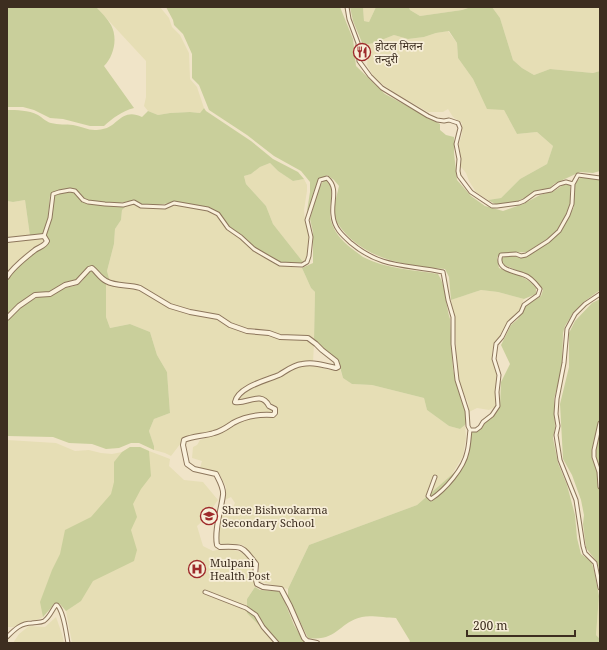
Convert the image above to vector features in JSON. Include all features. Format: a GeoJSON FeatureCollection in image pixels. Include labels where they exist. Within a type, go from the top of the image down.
{"type":"FeatureCollection","features":[{"type":"Feature","properties":{"kind":"street"},"geometry":{"type":"LineString","coordinates":[[347,7],[349,19],[358,42],[359,61],[370,76],[382,88],[428,116],[436,120],[449,120],[458,123],[460,128],[456,144],[459,159],[459,176],[471,192],[476,196],[492,206],[497,206],[524,201],[535,193],[551,190],[559,184],[566,182],[573,184]]}},
{"type":"Feature","properties":{"kind":"street"},"geometry":{"type":"LineString","coordinates":[[470,430],[476,430],[480,427],[483,422],[492,415],[498,406],[497,392],[499,375],[494,359],[496,344],[502,337],[509,323],[521,312],[524,305],[540,292],[540,289],[530,278],[505,269],[500,260],[501,255],[526,255],[548,241],[559,231],[568,215],[572,204],[573,184],[578,175],[600,178]]}},
{"type":"Feature","properties":{"kind":"street"},"geometry":{"type":"LineString","coordinates":[[7,278],[10,272],[36,249],[46,244],[47,241],[44,236],[50,218],[52,194],[64,190],[75,191],[83,200],[88,202],[123,205],[134,202],[141,206],[165,206],[174,203],[208,210],[218,214],[228,228],[241,236],[254,249],[280,264],[302,265],[307,262],[311,237],[307,220],[320,180],[328,178],[332,181],[334,188],[332,205],[336,227],[343,236],[359,250],[373,258],[394,264],[443,272],[453,317],[453,344],[458,380],[468,411],[470,430],[467,453],[459,470],[442,490],[431,499],[428,496],[435,477]]}},
{"type":"Feature","properties":{"kind":"street"},"geometry":{"type":"LineString","coordinates":[[7,240],[44,236]]}},
{"type":"Feature","properties":{"kind":"street"},"geometry":{"type":"LineString","coordinates":[[7,318],[19,306],[35,295],[50,294],[65,285],[77,282],[89,269],[92,268],[101,278],[110,283],[121,286],[135,286],[170,306],[181,310],[218,317],[230,326],[247,331],[269,333],[280,337],[308,338],[336,361],[338,367],[336,368],[318,364],[301,364],[258,383],[238,394],[235,402],[239,403],[254,398],[262,399],[268,403],[269,406],[275,409],[275,413],[273,415],[253,415],[235,422],[222,431],[206,436],[188,438],[184,440],[183,444],[187,464],[194,469],[216,474],[220,483],[223,495],[216,537],[217,545],[238,546],[246,550],[256,564],[255,576],[257,584],[263,587],[281,588],[304,638],[307,641],[317,643]]}},
{"type":"Feature","properties":{"kind":"street"},"geometry":{"type":"LineString","coordinates":[[600,294],[585,304],[575,314],[567,329],[564,363],[557,399],[556,414],[558,426],[556,435],[560,460],[576,500],[585,553],[596,563],[600,588]]}},
{"type":"Feature","properties":{"kind":"street"},"geometry":{"type":"LineString","coordinates":[[600,423],[594,450],[600,487]]}},
{"type":"Feature","properties":{"kind":"street"},"geometry":{"type":"LineString","coordinates":[[205,592],[237,604],[256,615],[263,627],[278,643]]}},
{"type":"Feature","properties":{"kind":"street"},"geometry":{"type":"LineString","coordinates":[[7,637],[20,625],[40,623],[46,620],[53,608],[58,605],[62,613],[68,643]]}},
{"type":"Feature","properties":{"kind":"shaded area"},"geometry":{"type":"Polygon","coordinates":[[[96,7],[160,7],[169,18],[172,27],[180,35],[189,53],[190,79],[197,87],[204,108],[200,113],[190,112],[158,115],[148,111],[144,106],[146,97],[146,61],[96,7]]]}},
{"type":"Feature","properties":{"kind":"shaded area"},"geometry":{"type":"Polygon","coordinates":[[[363,7],[376,7],[369,22],[364,21],[363,7]]]}},
{"type":"Feature","properties":{"kind":"shaded area"},"geometry":{"type":"Polygon","coordinates":[[[409,7],[471,7],[462,10],[420,16],[410,10],[409,7]]]}},
{"type":"Feature","properties":{"kind":"shaded area"},"geometry":{"type":"Polygon","coordinates":[[[492,7],[600,7],[600,71],[593,73],[550,69],[534,75],[522,68],[513,60],[500,18],[492,7]]]}},
{"type":"Feature","properties":{"kind":"shaded area"},"geometry":{"type":"Polygon","coordinates":[[[448,31],[457,43],[458,58],[473,79],[480,94],[504,110],[517,134],[537,132],[553,146],[547,164],[520,179],[501,198],[488,200],[476,192],[469,181],[466,173],[461,167],[459,144],[462,134],[462,123],[453,117],[448,109],[443,112],[428,112],[395,93],[375,79],[367,65],[368,56],[363,45],[374,43],[394,35],[408,39],[448,31]]]}},
{"type":"Feature","properties":{"kind":"shaded area"},"geometry":{"type":"Polygon","coordinates":[[[270,163],[278,171],[293,181],[304,179],[307,185],[304,210],[309,241],[306,260],[303,262],[273,224],[266,206],[246,184],[244,176],[251,174],[260,167],[270,163]]]}},
{"type":"Feature","properties":{"kind":"shaded area"},"geometry":{"type":"Polygon","coordinates":[[[25,200],[30,236],[7,239],[7,201],[13,202],[25,200]]]}},
{"type":"Feature","properties":{"kind":"shaded area"},"geometry":{"type":"Polygon","coordinates":[[[131,204],[140,207],[180,205],[209,211],[218,217],[227,230],[241,238],[250,247],[265,257],[282,266],[302,268],[311,288],[315,292],[314,340],[246,329],[232,325],[222,316],[176,307],[151,293],[110,282],[107,271],[114,244],[115,229],[121,220],[122,210],[127,205],[131,204]]]}},
{"type":"Feature","properties":{"kind":"shaded area"},"geometry":{"type":"Polygon","coordinates":[[[44,237],[46,240],[45,244],[7,276],[7,241],[44,237]]]}},
{"type":"Feature","properties":{"kind":"shaded area"},"geometry":{"type":"Polygon","coordinates":[[[106,284],[122,288],[135,287],[187,313],[218,319],[231,328],[244,332],[309,341],[314,343],[313,363],[305,363],[261,379],[237,393],[235,396],[233,402],[253,399],[263,401],[274,411],[273,414],[253,414],[221,431],[184,439],[171,456],[154,450],[149,431],[154,419],[170,413],[167,372],[157,355],[150,332],[130,324],[110,328],[106,317],[106,284]]]}},
{"type":"Feature","properties":{"kind":"shaded area"},"geometry":{"type":"Polygon","coordinates":[[[481,290],[498,292],[524,299],[519,311],[507,324],[494,344],[492,360],[497,373],[495,407],[489,410],[477,408],[469,412],[468,402],[461,390],[457,367],[455,324],[451,300],[481,290]]]}},
{"type":"Feature","properties":{"kind":"shaded area"},"geometry":{"type":"Polygon","coordinates":[[[313,365],[329,370],[340,369],[343,378],[352,384],[372,385],[424,398],[427,410],[449,426],[460,429],[465,425],[466,438],[463,456],[451,476],[417,505],[309,545],[288,589],[258,581],[259,570],[257,561],[243,545],[223,545],[218,541],[222,510],[232,510],[235,503],[231,497],[225,500],[226,487],[219,473],[200,468],[202,461],[192,458],[193,447],[197,445],[200,440],[225,431],[232,425],[251,417],[273,417],[278,415],[278,409],[267,400],[260,397],[239,402],[237,401],[238,397],[256,386],[290,370],[313,365]]]}},
{"type":"Feature","properties":{"kind":"shaded area"},"geometry":{"type":"Polygon","coordinates":[[[7,440],[56,443],[75,451],[89,450],[112,454],[122,452],[130,447],[140,447],[170,459],[169,466],[184,480],[203,482],[218,500],[213,507],[205,511],[206,518],[197,526],[203,546],[213,551],[224,548],[238,551],[248,556],[253,568],[255,587],[247,599],[264,630],[274,643],[72,643],[66,611],[60,604],[55,603],[43,617],[37,620],[28,620],[14,627],[7,627],[7,440]]]}},
{"type":"Feature","properties":{"kind":"shaded area"},"geometry":{"type":"Polygon","coordinates":[[[600,596],[600,639],[596,635],[600,596]]]}},
{"type":"Feature","properties":{"kind":"shaded area"},"geometry":{"type":"Polygon","coordinates":[[[56,617],[64,643],[13,643],[19,634],[29,626],[45,627],[56,617]]]}},
{"type":"Feature","properties":{"kind":"green space"},"geometry":{"type":"Polygon","coordinates":[[[7,7],[96,7],[111,25],[114,35],[114,47],[104,66],[134,108],[118,115],[104,126],[90,126],[63,119],[50,118],[34,110],[23,107],[7,107],[7,7]]]}},
{"type":"Feature","properties":{"kind":"green space"},"geometry":{"type":"Polygon","coordinates":[[[166,7],[340,7],[353,39],[356,66],[385,94],[440,124],[440,130],[446,135],[454,137],[457,180],[471,196],[485,206],[503,211],[523,204],[540,195],[554,191],[563,185],[570,185],[571,203],[560,227],[550,237],[527,252],[502,253],[497,257],[499,268],[528,281],[536,288],[536,294],[524,299],[498,292],[481,290],[451,300],[449,277],[445,269],[395,262],[383,258],[361,247],[348,236],[335,217],[335,206],[339,186],[327,175],[320,179],[307,211],[310,182],[301,171],[274,156],[247,135],[209,110],[199,85],[192,78],[192,54],[183,34],[174,25],[166,7]]]}},
{"type":"Feature","properties":{"kind":"green space"},"geometry":{"type":"Polygon","coordinates":[[[350,7],[363,7],[364,21],[369,22],[376,7],[409,7],[410,10],[420,16],[462,10],[471,7],[492,7],[500,18],[513,60],[522,68],[534,75],[550,69],[593,73],[600,71],[600,171],[593,173],[580,172],[554,184],[549,189],[537,190],[525,198],[514,202],[497,205],[488,200],[501,198],[520,179],[547,164],[553,146],[537,132],[517,134],[504,110],[487,109],[473,79],[458,58],[457,43],[449,31],[408,39],[394,35],[374,43],[363,45],[353,21],[350,7]]]}},
{"type":"Feature","properties":{"kind":"green space"},"geometry":{"type":"Polygon","coordinates":[[[204,108],[206,111],[251,141],[273,159],[298,172],[304,179],[293,181],[278,171],[270,163],[260,167],[251,174],[244,176],[246,184],[266,206],[273,224],[303,262],[299,264],[280,262],[255,248],[242,235],[228,226],[214,211],[177,202],[157,205],[141,204],[130,201],[119,203],[90,201],[84,199],[76,190],[68,189],[53,193],[50,196],[48,218],[43,234],[30,236],[25,200],[13,202],[7,201],[7,110],[30,112],[38,115],[47,122],[73,125],[94,130],[108,128],[120,118],[129,114],[142,117],[148,111],[158,115],[190,112],[200,113],[204,108]]]}},
{"type":"Feature","properties":{"kind":"green space"},"geometry":{"type":"Polygon","coordinates":[[[586,177],[600,179],[600,290],[585,301],[573,313],[565,326],[563,333],[562,368],[554,399],[555,428],[553,438],[558,463],[567,485],[575,515],[577,538],[581,554],[591,561],[594,570],[599,596],[596,635],[600,639],[600,643],[409,643],[410,641],[396,618],[370,616],[354,620],[325,637],[308,638],[288,597],[288,589],[309,545],[417,505],[463,465],[469,448],[471,431],[477,432],[496,413],[500,406],[501,382],[510,364],[501,345],[511,325],[518,319],[525,306],[541,296],[543,290],[530,276],[502,264],[502,258],[507,256],[526,257],[561,231],[574,207],[574,188],[576,182],[580,178],[586,177]]]}},
{"type":"Feature","properties":{"kind":"green space"},"geometry":{"type":"Polygon","coordinates":[[[327,179],[330,184],[332,194],[330,210],[331,221],[336,233],[347,245],[363,257],[372,261],[400,268],[438,274],[441,279],[450,319],[453,370],[467,418],[465,425],[460,429],[449,426],[427,410],[424,398],[372,385],[352,384],[343,378],[338,360],[314,340],[315,292],[311,288],[302,268],[313,263],[313,232],[310,219],[318,191],[323,181],[327,179]]]}},
{"type":"Feature","properties":{"kind":"green space"},"geometry":{"type":"Polygon","coordinates":[[[70,191],[75,193],[86,203],[127,205],[122,210],[121,220],[115,229],[114,244],[107,271],[110,282],[99,271],[91,267],[78,280],[64,284],[49,293],[39,292],[35,294],[7,316],[7,279],[11,273],[37,250],[47,245],[49,242],[46,234],[50,222],[53,196],[57,193],[70,191]]]}},
{"type":"Feature","properties":{"kind":"green space"},"geometry":{"type":"Polygon","coordinates":[[[92,270],[106,284],[106,317],[110,328],[130,324],[150,332],[157,355],[167,372],[170,413],[154,419],[149,431],[154,450],[139,443],[131,443],[119,448],[106,449],[92,444],[69,443],[53,437],[7,436],[7,321],[32,300],[54,290],[79,284],[92,270]]]}},
{"type":"Feature","properties":{"kind":"green space"},"geometry":{"type":"Polygon","coordinates":[[[600,299],[600,571],[597,562],[586,548],[583,524],[584,515],[581,500],[572,475],[563,459],[560,404],[569,367],[569,333],[575,321],[592,303],[600,299]]]}},
{"type":"Feature","properties":{"kind":"green space"},"geometry":{"type":"Polygon","coordinates":[[[130,447],[140,447],[149,451],[151,476],[141,489],[133,504],[137,517],[131,530],[137,550],[134,561],[93,581],[81,601],[66,611],[60,604],[55,603],[43,617],[40,602],[52,570],[60,554],[65,530],[91,517],[111,494],[114,482],[114,462],[122,452],[130,447]]]}},
{"type":"Feature","properties":{"kind":"green space"},"geometry":{"type":"Polygon","coordinates":[[[255,587],[260,590],[278,591],[282,595],[294,625],[305,643],[274,643],[264,630],[247,613],[247,599],[255,587]]]}},
{"type":"Feature","properties":{"kind":"place","name":"होटल मिलन तन्दुरी"},"geometry":{"type":"Point","coordinates":[362,52]}},
{"type":"Feature","properties":{"kind":"place","name":"Shree Bishwokarma Secondary School"},"geometry":{"type":"Point","coordinates":[209,516]}},
{"type":"Feature","properties":{"kind":"place","name":"Mulpani Health Post"},"geometry":{"type":"Point","coordinates":[197,569]}}]}
